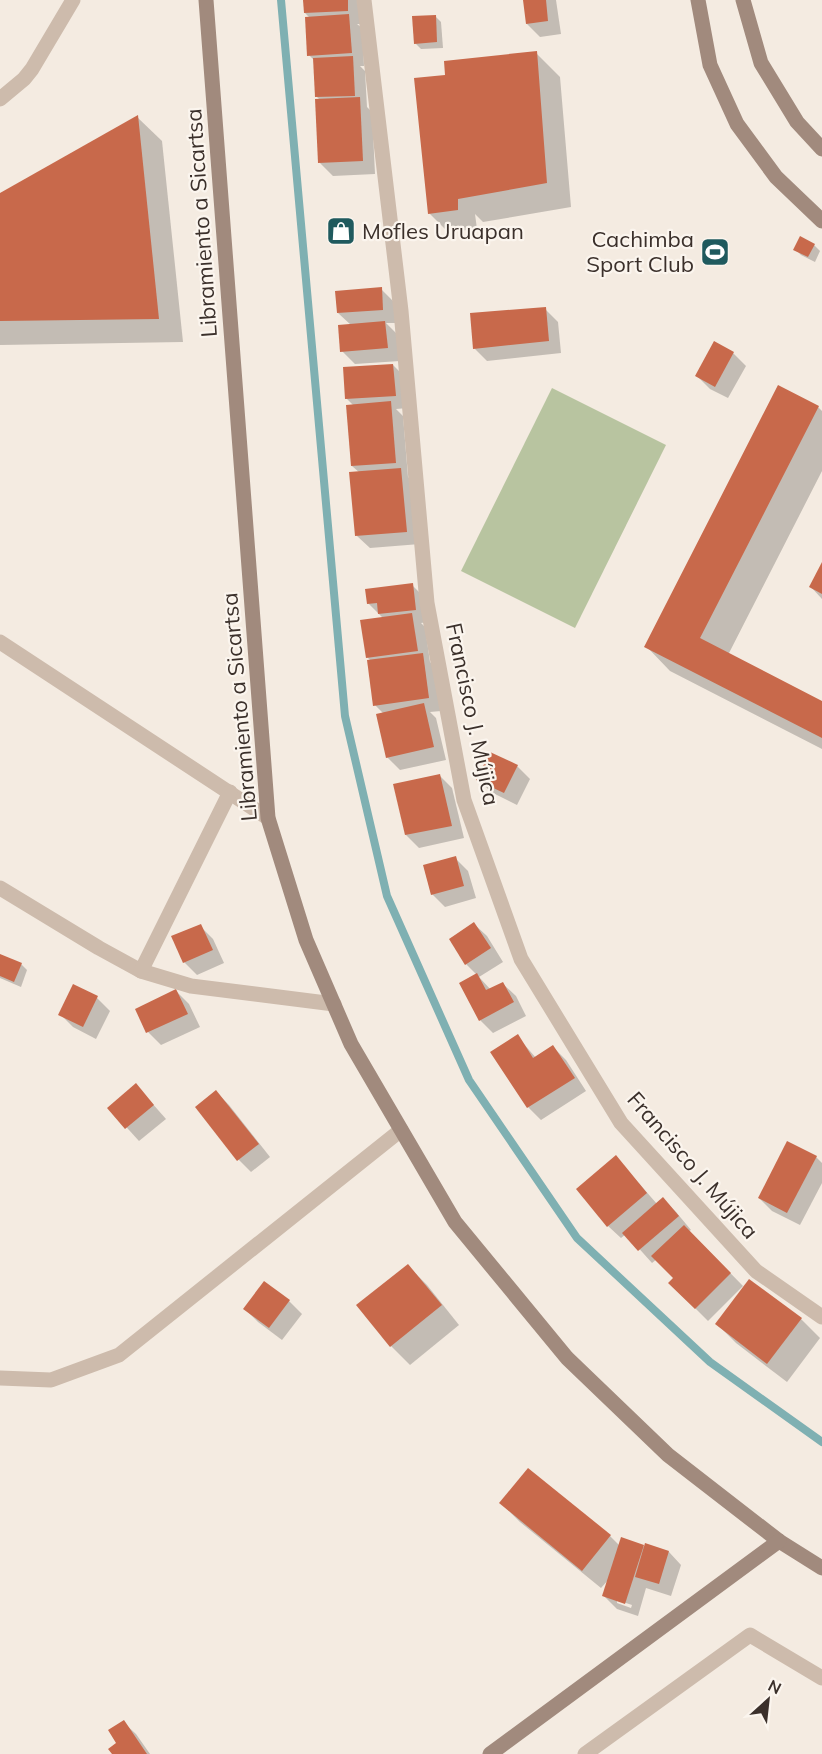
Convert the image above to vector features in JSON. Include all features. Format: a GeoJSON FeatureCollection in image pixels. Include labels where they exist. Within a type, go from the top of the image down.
{"type":"FeatureCollection","features":[{"type":"Feature","properties":{"kind":"main road","name":"Libramiento a Sicartsa"},"geometry":{"type":"LineString","coordinates":[[206,0],[268,818],[306,940],[351,1044],[454,1222],[567,1358],[668,1455],[779,1541],[822,1568]]}},
{"type":"Feature","properties":{"kind":"main road"},"geometry":{"type":"LineString","coordinates":[[698,0],[710,65],[737,124],[776,177],[822,221]]}},
{"type":"Feature","properties":{"kind":"main road"},"geometry":{"type":"LineString","coordinates":[[743,0],[761,63],[797,122],[822,149]]}},
{"type":"Feature","properties":{"kind":"main road"},"geometry":{"type":"LineString","coordinates":[[490,1754],[779,1541]]}},
{"type":"Feature","properties":{"kind":"street"},"geometry":{"type":"LineString","coordinates":[[0,99],[24,79],[41,56],[73,0]]}},
{"type":"Feature","properties":{"kind":"street","name":"Francisco J. Mújica"},"geometry":{"type":"LineString","coordinates":[[364,0],[401,310],[427,603],[465,800],[521,959],[621,1123],[756,1271],[822,1317]]}},
{"type":"Feature","properties":{"kind":"street"},"geometry":{"type":"LineString","coordinates":[[0,642],[268,818]]}},
{"type":"Feature","properties":{"kind":"street"},"geometry":{"type":"LineString","coordinates":[[141,971],[230,792]]}},
{"type":"Feature","properties":{"kind":"street"},"geometry":{"type":"LineString","coordinates":[[0,888],[141,971],[191,986],[334,1004]]}},
{"type":"Feature","properties":{"kind":"street"},"geometry":{"type":"LineString","coordinates":[[0,1378],[51,1380],[119,1355],[401,1130]]}},
{"type":"Feature","properties":{"kind":"street"},"geometry":{"type":"LineString","coordinates":[[585,1754],[750,1635],[822,1678]]}},
{"type":"Feature","properties":{"kind":"green space"},"geometry":{"type":"Polygon","coordinates":[[[552,388],[666,445],[575,628],[461,571],[552,388]]]}},
{"type":"Feature","properties":{"kind":"building"},"geometry":{"type":"Polygon","coordinates":[[[303,0],[348,0],[348,11],[304,13],[303,0]]]}},
{"type":"Feature","properties":{"kind":"building"},"geometry":{"type":"Polygon","coordinates":[[[523,0],[546,0],[548,21],[526,24],[523,0]]]}},
{"type":"Feature","properties":{"kind":"building"},"geometry":{"type":"Polygon","coordinates":[[[349,14],[352,53],[307,56],[305,17],[349,14]]]}},
{"type":"Feature","properties":{"kind":"building"},"geometry":{"type":"Polygon","coordinates":[[[436,15],[437,42],[414,44],[412,16],[436,15]]]}},
{"type":"Feature","properties":{"kind":"building"},"geometry":{"type":"Polygon","coordinates":[[[537,51],[547,183],[458,199],[458,210],[428,214],[414,78],[445,75],[444,61],[537,51]]]}},
{"type":"Feature","properties":{"kind":"building"},"geometry":{"type":"Polygon","coordinates":[[[353,56],[355,96],[315,97],[313,58],[353,56]]]}},
{"type":"Feature","properties":{"kind":"building"},"geometry":{"type":"Polygon","coordinates":[[[360,97],[363,161],[318,163],[315,99],[360,97]]]}},
{"type":"Feature","properties":{"kind":"building"},"geometry":{"type":"Polygon","coordinates":[[[138,115],[159,319],[0,321],[0,193],[138,115]]]}},
{"type":"Feature","properties":{"kind":"building"},"geometry":{"type":"Polygon","coordinates":[[[800,236],[815,244],[808,257],[793,250],[800,236]]]}},
{"type":"Feature","properties":{"kind":"building"},"geometry":{"type":"Polygon","coordinates":[[[382,287],[383,310],[337,313],[335,291],[382,287]]]}},
{"type":"Feature","properties":{"kind":"building"},"geometry":{"type":"Polygon","coordinates":[[[546,307],[549,341],[473,349],[470,313],[546,307]]]}},
{"type":"Feature","properties":{"kind":"building"},"geometry":{"type":"Polygon","coordinates":[[[385,321],[388,348],[340,352],[338,325],[385,321]]]}},
{"type":"Feature","properties":{"kind":"building"},"geometry":{"type":"Polygon","coordinates":[[[714,341],[734,352],[715,387],[695,376],[714,341]]]}},
{"type":"Feature","properties":{"kind":"building"},"geometry":{"type":"Polygon","coordinates":[[[393,364],[396,396],[345,399],[343,367],[393,364]]]}},
{"type":"Feature","properties":{"kind":"building"},"geometry":{"type":"Polygon","coordinates":[[[778,385],[819,406],[700,638],[822,701],[822,738],[644,647],[778,385]]]}},
{"type":"Feature","properties":{"kind":"building"},"geometry":{"type":"Polygon","coordinates":[[[391,401],[396,463],[351,466],[346,405],[391,401]]]}},
{"type":"Feature","properties":{"kind":"building"},"geometry":{"type":"Polygon","coordinates":[[[401,468],[407,532],[355,536],[349,472],[401,468]]]}},
{"type":"Feature","properties":{"kind":"building"},"geometry":{"type":"Polygon","coordinates":[[[822,562],[822,594],[809,587],[822,562]]]}},
{"type":"Feature","properties":{"kind":"building"},"geometry":{"type":"Polygon","coordinates":[[[413,583],[416,610],[378,614],[377,603],[367,604],[365,589],[413,583]]]}},
{"type":"Feature","properties":{"kind":"building"},"geometry":{"type":"Polygon","coordinates":[[[412,613],[418,651],[366,658],[360,620],[412,613]]]}},
{"type":"Feature","properties":{"kind":"building"},"geometry":{"type":"Polygon","coordinates":[[[423,653],[429,698],[373,706],[367,660],[423,653]]]}},
{"type":"Feature","properties":{"kind":"building"},"geometry":{"type":"Polygon","coordinates":[[[424,703],[434,747],[386,758],[376,714],[424,703]]]}},
{"type":"Feature","properties":{"kind":"building"},"geometry":{"type":"Polygon","coordinates":[[[490,752],[518,765],[504,793],[476,780],[490,752]]]}},
{"type":"Feature","properties":{"kind":"building"},"geometry":{"type":"Polygon","coordinates":[[[440,774],[452,826],[405,835],[393,784],[440,774]]]}},
{"type":"Feature","properties":{"kind":"building"},"geometry":{"type":"Polygon","coordinates":[[[456,856],[464,886],[431,895],[423,865],[456,856]]]}},
{"type":"Feature","properties":{"kind":"building"},"geometry":{"type":"Polygon","coordinates":[[[474,922],[491,948],[465,965],[449,939],[474,922]]]}},
{"type":"Feature","properties":{"kind":"building"},"geometry":{"type":"Polygon","coordinates":[[[201,924],[213,950],[183,963],[171,936],[201,924]]]}},
{"type":"Feature","properties":{"kind":"building"},"geometry":{"type":"Polygon","coordinates":[[[0,954],[22,963],[14,982],[0,976],[0,954]]]}},
{"type":"Feature","properties":{"kind":"building"},"geometry":{"type":"Polygon","coordinates":[[[477,973],[486,990],[503,982],[514,1002],[479,1021],[459,983],[477,973]]]}},
{"type":"Feature","properties":{"kind":"building"},"geometry":{"type":"Polygon","coordinates":[[[73,984],[98,996],[83,1027],[58,1015],[73,984]]]}},
{"type":"Feature","properties":{"kind":"building"},"geometry":{"type":"Polygon","coordinates":[[[176,989],[188,1014],[146,1033],[135,1009],[176,989]]]}},
{"type":"Feature","properties":{"kind":"building"},"geometry":{"type":"Polygon","coordinates":[[[518,1034],[533,1058],[553,1045],[575,1078],[527,1108],[490,1052],[518,1034]]]}},
{"type":"Feature","properties":{"kind":"building"},"geometry":{"type":"Polygon","coordinates":[[[136,1083],[154,1105],[125,1129],[107,1108],[136,1083]]]}},
{"type":"Feature","properties":{"kind":"building"},"geometry":{"type":"Polygon","coordinates":[[[216,1090],[259,1144],[237,1161],[195,1107],[216,1090]]]}},
{"type":"Feature","properties":{"kind":"building"},"geometry":{"type":"Polygon","coordinates":[[[787,1141],[817,1156],[787,1213],[758,1198],[787,1141]]]}},
{"type":"Feature","properties":{"kind":"building"},"geometry":{"type":"Polygon","coordinates":[[[616,1155],[647,1193],[607,1227],[576,1189],[616,1155]]]}},
{"type":"Feature","properties":{"kind":"building"},"geometry":{"type":"Polygon","coordinates":[[[663,1197],[679,1216],[638,1251],[622,1233],[663,1197]]]}},
{"type":"Feature","properties":{"kind":"building"},"geometry":{"type":"Polygon","coordinates":[[[684,1225],[731,1273],[695,1309],[668,1283],[673,1278],[651,1256],[684,1225]]]}},
{"type":"Feature","properties":{"kind":"building"},"geometry":{"type":"Polygon","coordinates":[[[408,1264],[442,1305],[390,1347],[356,1305],[408,1264]]]}},
{"type":"Feature","properties":{"kind":"building"},"geometry":{"type":"Polygon","coordinates":[[[749,1279],[802,1318],[767,1364],[715,1324],[749,1279]]]}},
{"type":"Feature","properties":{"kind":"building"},"geometry":{"type":"Polygon","coordinates":[[[264,1281],[290,1300],[269,1328],[243,1309],[264,1281]]]}},
{"type":"Feature","properties":{"kind":"building"},"geometry":{"type":"Polygon","coordinates":[[[528,1468],[611,1535],[582,1571],[499,1503],[528,1468]]]}},
{"type":"Feature","properties":{"kind":"building"},"geometry":{"type":"Polygon","coordinates":[[[621,1537],[644,1545],[625,1604],[602,1596],[621,1537]]]}},
{"type":"Feature","properties":{"kind":"building"},"geometry":{"type":"Polygon","coordinates":[[[645,1543],[669,1551],[659,1584],[635,1577],[645,1543]]]}},
{"type":"Feature","properties":{"kind":"building"},"geometry":{"type":"Polygon","coordinates":[[[124,1720],[147,1754],[112,1754],[108,1749],[116,1743],[108,1730],[124,1720]]]}},
{"type":"Feature","properties":{"kind":"waterway"},"geometry":{"type":"LineString","coordinates":[[281,0],[345,716],[387,896],[469,1080],[577,1238],[710,1362],[822,1442]]}},
{"type":"Feature","properties":{"kind":"place","name":"Mofles Uruapan"},"geometry":{"type":"Point","coordinates":[341,231]}},
{"type":"Feature","properties":{"kind":"place","name":"Cachimba Sport Club"},"geometry":{"type":"Point","coordinates":[715,252]}}]}
